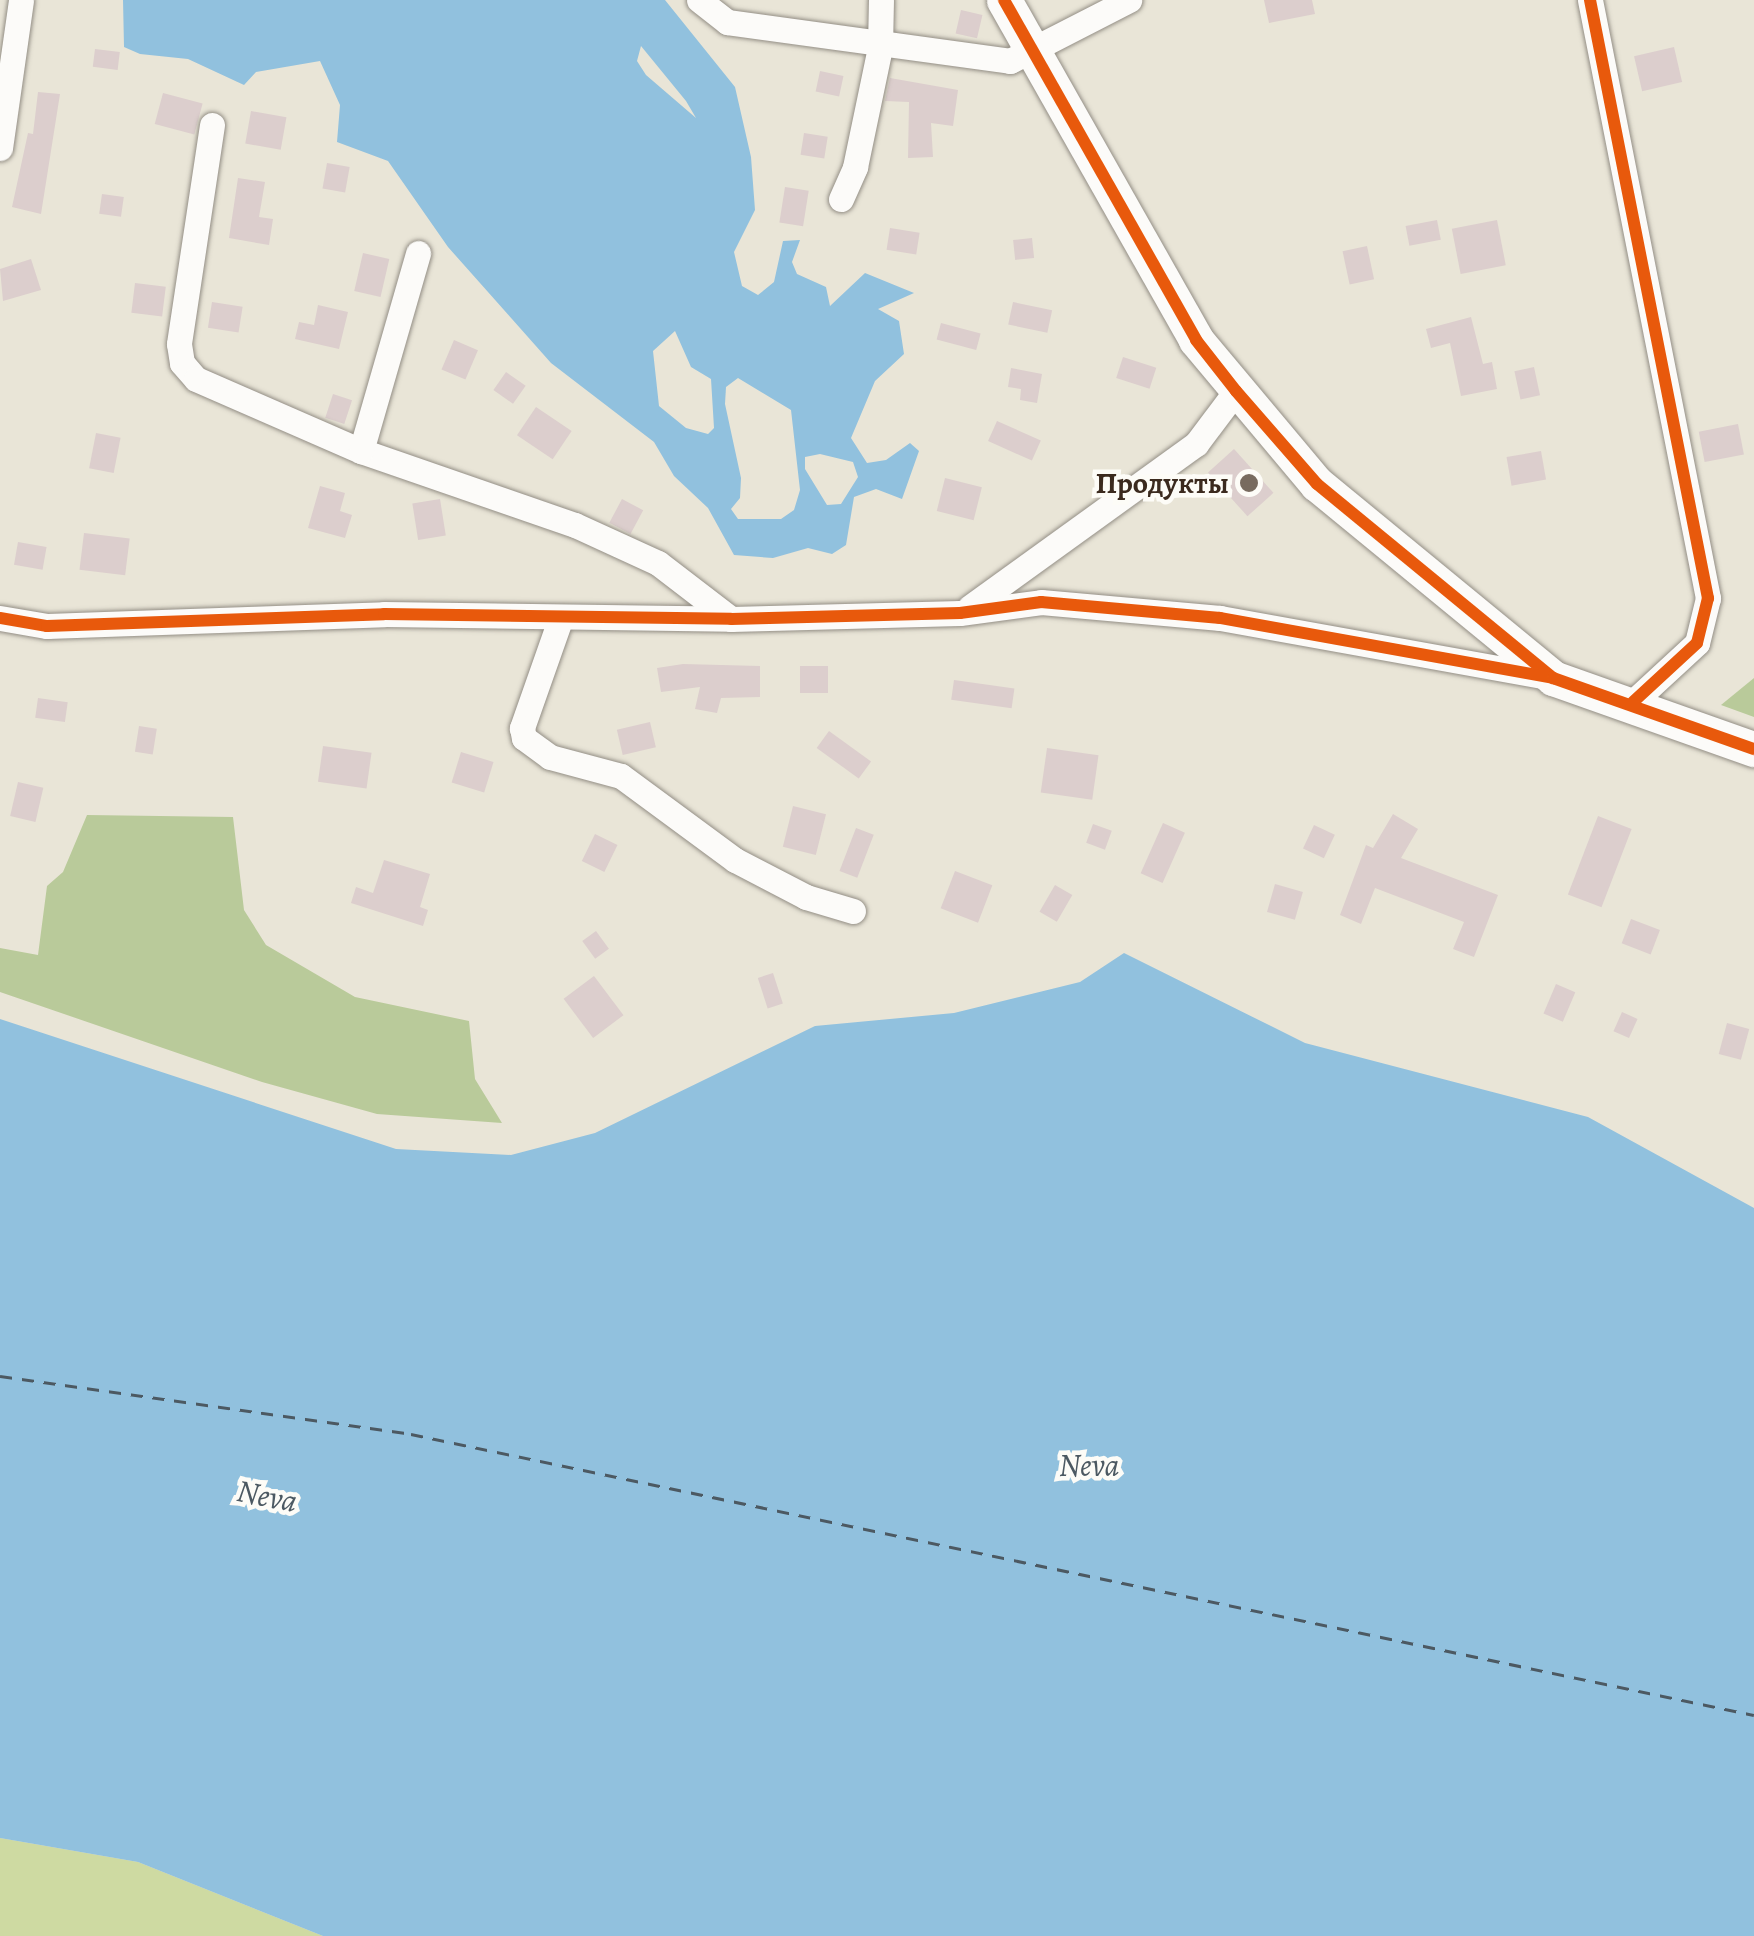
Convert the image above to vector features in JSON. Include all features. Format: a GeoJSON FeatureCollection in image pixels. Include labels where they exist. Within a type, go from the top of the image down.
{"type":"FeatureCollection","features":[{"type":"Feature","properties":{"kind":"street"},"geometry":{"type":"LineString","coordinates":[[0,148],[21,0]]}},
{"type":"Feature","properties":{"kind":"street"},"geometry":{"type":"LineString","coordinates":[[699,0],[727,22],[987,60],[1033,52],[1130,0]]}},
{"type":"Feature","properties":{"kind":"street"},"geometry":{"type":"LineString","coordinates":[[841,199],[853,177],[880,47],[880,0]]}},
{"type":"Feature","properties":{"kind":"street"},"geometry":{"type":"LineString","coordinates":[[1004,0],[1196,340],[1236,391],[1317,484],[1553,678]]}},
{"type":"Feature","properties":{"kind":"street"},"geometry":{"type":"LineString","coordinates":[[1590,0],[1708,598],[1697,643],[1633,702]]}},
{"type":"Feature","properties":{"kind":"street"},"geometry":{"type":"LineString","coordinates":[[212,125],[179,344],[182,363],[230,398],[361,450],[575,525],[658,563],[732,619]]}},
{"type":"Feature","properties":{"kind":"street"},"geometry":{"type":"LineString","coordinates":[[361,450],[418,253]]}},
{"type":"Feature","properties":{"kind":"street"},"geometry":{"type":"LineString","coordinates":[[960,613],[1196,444],[1236,391]]}},
{"type":"Feature","properties":{"kind":"street"},"geometry":{"type":"LineString","coordinates":[[0,618],[47,626],[384,614],[732,619],[960,613],[1042,602],[1220,618],[1553,678],[1633,702],[1754,749]]}},
{"type":"Feature","properties":{"kind":"street"},"geometry":{"type":"LineString","coordinates":[[561,618],[522,728],[524,738],[550,757],[621,776],[736,860],[806,897],[853,911]]}},
{"type":"Feature","properties":{"kind":"green space"},"geometry":{"type":"Polygon","coordinates":[[[1754,678],[1754,717],[1721,705],[1754,678]]]}},
{"type":"Feature","properties":{"kind":"green space"},"geometry":{"type":"Polygon","coordinates":[[[87,815],[233,817],[244,910],[266,945],[355,997],[469,1021],[475,1079],[502,1123],[377,1114],[262,1082],[0,992],[0,948],[38,955],[47,886],[63,872],[87,815]]]}},
{"type":"Feature","properties":{"kind":"green space"},"geometry":{"type":"Polygon","coordinates":[[[0,1838],[138,1862],[323,1936],[0,1936],[0,1838]]]}},
{"type":"Feature","properties":{"kind":"water"},"geometry":{"type":"Polygon","coordinates":[[[123,0],[665,0],[735,87],[751,157],[755,210],[734,252],[742,286],[758,295],[774,282],[783,241],[800,240],[792,262],[797,274],[826,287],[830,306],[865,273],[914,293],[878,309],[899,321],[904,354],[875,381],[851,438],[867,463],[886,460],[910,443],[919,451],[902,499],[876,489],[854,497],[846,545],[832,554],[808,548],[773,558],[734,555],[708,508],[674,476],[654,442],[551,363],[448,247],[388,161],[337,142],[340,105],[320,61],[256,72],[244,85],[188,59],[140,54],[124,47],[123,0]],[[641,46],[637,61],[646,75],[696,118],[641,46]],[[675,331],[653,351],[659,406],[686,428],[708,434],[714,428],[711,379],[691,367],[675,331]],[[738,378],[726,387],[725,404],[741,478],[740,498],[731,509],[738,519],[781,519],[794,510],[800,490],[791,410],[738,378]],[[820,454],[805,457],[805,469],[827,505],[841,504],[858,477],[853,462],[820,454]]]}},
{"type":"Feature","properties":{"kind":"water","name":"Neva"},"geometry":{"type":"Polygon","coordinates":[[[1124,953],[1305,1043],[1588,1117],[1754,1208],[1754,1936],[323,1936],[138,1862],[0,1838],[0,1019],[396,1149],[511,1155],[595,1133],[815,1026],[954,1013],[1080,982],[1124,953]]]}},
{"type":"Feature","properties":{"kind":"building"},"geometry":{"type":"Polygon","coordinates":[[[1264,0],[1312,0],[1315,14],[1269,23],[1264,0]]]}},
{"type":"Feature","properties":{"kind":"building"},"geometry":{"type":"Polygon","coordinates":[[[961,10],[982,15],[977,38],[956,33],[961,10]]]}},
{"type":"Feature","properties":{"kind":"building"},"geometry":{"type":"Polygon","coordinates":[[[1674,47],[1682,82],[1642,91],[1634,56],[1674,47]]]}},
{"type":"Feature","properties":{"kind":"building"},"geometry":{"type":"Polygon","coordinates":[[[95,49],[120,52],[118,70],[93,67],[95,49]]]}},
{"type":"Feature","properties":{"kind":"building"},"geometry":{"type":"Polygon","coordinates":[[[820,71],[843,76],[839,97],[816,92],[820,71]]]}},
{"type":"Feature","properties":{"kind":"building"},"geometry":{"type":"Polygon","coordinates":[[[890,78],[958,90],[953,126],[931,123],[933,157],[908,158],[909,102],[885,101],[890,78]]]}},
{"type":"Feature","properties":{"kind":"building"},"geometry":{"type":"Polygon","coordinates":[[[38,92],[60,94],[41,214],[12,207],[28,133],[33,134],[38,92]]]}},
{"type":"Feature","properties":{"kind":"building"},"geometry":{"type":"Polygon","coordinates":[[[163,93],[203,104],[194,135],[155,124],[163,93]]]}},
{"type":"Feature","properties":{"kind":"building"},"geometry":{"type":"Polygon","coordinates":[[[251,111],[286,117],[281,150],[245,143],[251,111]]]}},
{"type":"Feature","properties":{"kind":"building"},"geometry":{"type":"Polygon","coordinates":[[[804,133],[828,137],[824,158],[801,155],[804,133]]]}},
{"type":"Feature","properties":{"kind":"building"},"geometry":{"type":"Polygon","coordinates":[[[327,163],[350,167],[345,193],[322,189],[327,163]]]}},
{"type":"Feature","properties":{"kind":"building"},"geometry":{"type":"Polygon","coordinates":[[[238,178],[265,182],[259,217],[273,219],[269,245],[229,238],[238,178]]]}},
{"type":"Feature","properties":{"kind":"building"},"geometry":{"type":"Polygon","coordinates":[[[785,187],[809,191],[803,226],[779,223],[785,187]]]}},
{"type":"Feature","properties":{"kind":"building"},"geometry":{"type":"Polygon","coordinates":[[[102,194],[124,197],[121,217],[99,214],[102,194]]]}},
{"type":"Feature","properties":{"kind":"building"},"geometry":{"type":"Polygon","coordinates":[[[1437,220],[1441,240],[1409,246],[1406,226],[1437,220]]]}},
{"type":"Feature","properties":{"kind":"building"},"geometry":{"type":"Polygon","coordinates":[[[1497,220],[1506,265],[1461,274],[1452,229],[1497,220]]]}},
{"type":"Feature","properties":{"kind":"building"},"geometry":{"type":"Polygon","coordinates":[[[890,228],[920,233],[916,254],[887,250],[890,228]]]}},
{"type":"Feature","properties":{"kind":"building"},"geometry":{"type":"Polygon","coordinates":[[[1032,238],[1034,258],[1015,260],[1013,240],[1032,238]]]}},
{"type":"Feature","properties":{"kind":"building"},"geometry":{"type":"Polygon","coordinates":[[[1367,246],[1374,279],[1350,284],[1343,251],[1367,246]]]}},
{"type":"Feature","properties":{"kind":"building"},"geometry":{"type":"Polygon","coordinates":[[[363,253],[389,259],[381,297],[354,291],[363,253]]]}},
{"type":"Feature","properties":{"kind":"building"},"geometry":{"type":"Polygon","coordinates":[[[31,259],[41,290],[3,301],[0,269],[31,259]]]}},
{"type":"Feature","properties":{"kind":"building"},"geometry":{"type":"Polygon","coordinates":[[[135,283],[166,287],[162,317],[131,313],[135,283]]]}},
{"type":"Feature","properties":{"kind":"building"},"geometry":{"type":"Polygon","coordinates":[[[212,302],[243,307],[239,333],[208,328],[212,302]]]}},
{"type":"Feature","properties":{"kind":"building"},"geometry":{"type":"Polygon","coordinates":[[[1013,302],[1052,310],[1047,333],[1008,324],[1013,302]]]}},
{"type":"Feature","properties":{"kind":"building"},"geometry":{"type":"Polygon","coordinates":[[[318,305],[348,312],[339,349],[295,339],[299,322],[314,325],[318,305]]]}},
{"type":"Feature","properties":{"kind":"building"},"geometry":{"type":"Polygon","coordinates":[[[1471,317],[1483,364],[1492,362],[1497,389],[1461,396],[1450,343],[1431,348],[1426,329],[1471,317]]]}},
{"type":"Feature","properties":{"kind":"building"},"geometry":{"type":"Polygon","coordinates":[[[941,323],[981,334],[976,350],[937,339],[941,323]]]}},
{"type":"Feature","properties":{"kind":"building"},"geometry":{"type":"Polygon","coordinates":[[[454,340],[478,350],[465,380],[441,369],[454,340]]]}},
{"type":"Feature","properties":{"kind":"building"},"geometry":{"type":"Polygon","coordinates":[[[1123,357],[1156,368],[1149,389],[1116,378],[1123,357]]]}},
{"type":"Feature","properties":{"kind":"building"},"geometry":{"type":"Polygon","coordinates":[[[1534,367],[1540,395],[1520,400],[1514,371],[1534,367]]]}},
{"type":"Feature","properties":{"kind":"building"},"geometry":{"type":"Polygon","coordinates":[[[1011,368],[1042,374],[1037,403],[1020,400],[1021,389],[1008,387],[1011,368]]]}},
{"type":"Feature","properties":{"kind":"building"},"geometry":{"type":"Polygon","coordinates":[[[506,372],[526,386],[513,404],[493,390],[506,372]]]}},
{"type":"Feature","properties":{"kind":"building"},"geometry":{"type":"Polygon","coordinates":[[[333,394],[352,400],[344,424],[325,418],[333,394]]]}},
{"type":"Feature","properties":{"kind":"building"},"geometry":{"type":"Polygon","coordinates":[[[536,407],[572,431],[553,459],[517,435],[536,407]]]}},
{"type":"Feature","properties":{"kind":"building"},"geometry":{"type":"Polygon","coordinates":[[[997,421],[1041,441],[1032,461],[988,441],[997,421]]]}},
{"type":"Feature","properties":{"kind":"building"},"geometry":{"type":"Polygon","coordinates":[[[1738,424],[1744,454],[1705,462],[1699,432],[1738,424]]]}},
{"type":"Feature","properties":{"kind":"building"},"geometry":{"type":"Polygon","coordinates":[[[96,433],[121,438],[114,473],[89,468],[96,433]]]}},
{"type":"Feature","properties":{"kind":"building"},"geometry":{"type":"Polygon","coordinates":[[[1234,449],[1273,493],[1247,516],[1208,472],[1234,449]]]}},
{"type":"Feature","properties":{"kind":"building"},"geometry":{"type":"Polygon","coordinates":[[[1541,451],[1546,480],[1512,486],[1507,457],[1541,451]]]}},
{"type":"Feature","properties":{"kind":"building"},"geometry":{"type":"Polygon","coordinates":[[[945,478],[982,487],[974,520],[937,511],[945,478]]]}},
{"type":"Feature","properties":{"kind":"building"},"geometry":{"type":"Polygon","coordinates":[[[320,486],[345,493],[340,511],[352,515],[345,538],[308,528],[320,486]]]}},
{"type":"Feature","properties":{"kind":"building"},"geometry":{"type":"Polygon","coordinates":[[[440,499],[446,536],[418,540],[412,503],[440,499]]]}},
{"type":"Feature","properties":{"kind":"building"},"geometry":{"type":"Polygon","coordinates":[[[622,499],[643,510],[631,534],[609,523],[622,499]]]}},
{"type":"Feature","properties":{"kind":"building"},"geometry":{"type":"Polygon","coordinates":[[[84,533],[130,539],[125,575],[79,570],[84,533]]]}},
{"type":"Feature","properties":{"kind":"building"},"geometry":{"type":"Polygon","coordinates":[[[18,542],[47,547],[43,570],[14,565],[18,542]]]}},
{"type":"Feature","properties":{"kind":"building"},"geometry":{"type":"Polygon","coordinates":[[[683,664],[760,666],[760,697],[721,698],[717,713],[695,709],[700,687],[661,692],[657,668],[683,664]]]}},
{"type":"Feature","properties":{"kind":"building"},"geometry":{"type":"Polygon","coordinates":[[[800,666],[828,666],[828,693],[800,693],[800,666]]]}},
{"type":"Feature","properties":{"kind":"building"},"geometry":{"type":"Polygon","coordinates":[[[954,680],[1014,688],[1012,708],[951,700],[954,680]]]}},
{"type":"Feature","properties":{"kind":"building"},"geometry":{"type":"Polygon","coordinates":[[[38,698],[68,702],[65,722],[35,718],[38,698]]]}},
{"type":"Feature","properties":{"kind":"building"},"geometry":{"type":"Polygon","coordinates":[[[650,722],[656,747],[623,755],[617,730],[650,722]]]}},
{"type":"Feature","properties":{"kind":"building"},"geometry":{"type":"Polygon","coordinates":[[[139,726],[157,729],[153,754],[135,752],[139,726]]]}},
{"type":"Feature","properties":{"kind":"building"},"geometry":{"type":"Polygon","coordinates":[[[829,731],[871,762],[859,779],[817,748],[829,731]]]}},
{"type":"Feature","properties":{"kind":"building"},"geometry":{"type":"Polygon","coordinates":[[[323,746],[372,753],[367,788],[318,782],[323,746]]]}},
{"type":"Feature","properties":{"kind":"building"},"geometry":{"type":"Polygon","coordinates":[[[1047,748],[1098,755],[1092,800],[1041,793],[1047,748]]]}},
{"type":"Feature","properties":{"kind":"building"},"geometry":{"type":"Polygon","coordinates":[[[461,752],[494,762],[484,793],[452,783],[461,752]]]}},
{"type":"Feature","properties":{"kind":"building"},"geometry":{"type":"Polygon","coordinates":[[[18,782],[43,788],[35,822],[10,816],[18,782]]]}},
{"type":"Feature","properties":{"kind":"building"},"geometry":{"type":"Polygon","coordinates":[[[793,806],[826,814],[816,855],[783,847],[793,806]]]}},
{"type":"Feature","properties":{"kind":"building"},"geometry":{"type":"Polygon","coordinates":[[[1393,814],[1418,829],[1401,858],[1498,895],[1474,957],[1453,949],[1464,922],[1375,888],[1361,924],[1340,915],[1366,845],[1373,848],[1393,814]]]}},
{"type":"Feature","properties":{"kind":"building"},"geometry":{"type":"Polygon","coordinates":[[[1598,816],[1632,829],[1602,907],[1568,894],[1598,816]]]}},
{"type":"Feature","properties":{"kind":"building"},"geometry":{"type":"Polygon","coordinates":[[[1163,823],[1185,833],[1163,883],[1141,873],[1163,823]]]}},
{"type":"Feature","properties":{"kind":"building"},"geometry":{"type":"Polygon","coordinates":[[[1093,824],[1112,831],[1105,850],[1086,843],[1093,824]]]}},
{"type":"Feature","properties":{"kind":"building"},"geometry":{"type":"Polygon","coordinates":[[[1314,825],[1335,835],[1324,858],[1303,849],[1314,825]]]}},
{"type":"Feature","properties":{"kind":"building"},"geometry":{"type":"Polygon","coordinates":[[[856,828],[874,835],[857,878],[840,871],[856,828]]]}},
{"type":"Feature","properties":{"kind":"building"},"geometry":{"type":"Polygon","coordinates":[[[595,834],[617,845],[604,872],[582,861],[595,834]]]}},
{"type":"Feature","properties":{"kind":"building"},"geometry":{"type":"Polygon","coordinates":[[[384,860],[430,874],[420,907],[428,910],[423,926],[351,903],[356,887],[373,893],[384,860]]]}},
{"type":"Feature","properties":{"kind":"building"},"geometry":{"type":"Polygon","coordinates":[[[955,871],[992,885],[978,923],[941,908],[955,871]]]}},
{"type":"Feature","properties":{"kind":"building"},"geometry":{"type":"Polygon","coordinates":[[[1275,884],[1303,892],[1295,920],[1267,912],[1275,884]]]}},
{"type":"Feature","properties":{"kind":"building"},"geometry":{"type":"Polygon","coordinates":[[[1055,885],[1072,895],[1057,922],[1040,912],[1055,885]]]}},
{"type":"Feature","properties":{"kind":"building"},"geometry":{"type":"Polygon","coordinates":[[[1631,919],[1660,930],[1651,954],[1622,943],[1631,919]]]}},
{"type":"Feature","properties":{"kind":"building"},"geometry":{"type":"Polygon","coordinates":[[[596,931],[609,949],[595,959],[582,941],[596,931]]]}},
{"type":"Feature","properties":{"kind":"building"},"geometry":{"type":"Polygon","coordinates":[[[773,973],[783,1003],[768,1008],[758,978],[773,973]]]}},
{"type":"Feature","properties":{"kind":"building"},"geometry":{"type":"Polygon","coordinates":[[[594,976],[623,1015],[593,1038],[564,999],[594,976]]]}},
{"type":"Feature","properties":{"kind":"building"},"geometry":{"type":"Polygon","coordinates":[[[1556,984],[1575,992],[1563,1022],[1543,1013],[1556,984]]]}},
{"type":"Feature","properties":{"kind":"building"},"geometry":{"type":"Polygon","coordinates":[[[1622,1012],[1638,1019],[1629,1038],[1613,1031],[1622,1012]]]}},
{"type":"Feature","properties":{"kind":"building"},"geometry":{"type":"Polygon","coordinates":[[[1727,1023],[1749,1029],[1741,1060],[1719,1054],[1727,1023]]]}},
{"type":"Feature","properties":{"kind":"ferry route"},"geometry":{"type":"LineString","coordinates":[[0,1376],[411,1434],[1754,1715]]}},
{"type":"Feature","properties":{"kind":"cycle path"},"geometry":{"type":"LineString","coordinates":[[1004,0],[1196,340],[1236,391],[1317,484],[1553,678]]}},
{"type":"Feature","properties":{"kind":"cycle path"},"geometry":{"type":"LineString","coordinates":[[1590,0],[1708,598],[1697,643],[1633,702]]}},
{"type":"Feature","properties":{"kind":"cycle path"},"geometry":{"type":"LineString","coordinates":[[0,618],[47,626],[384,614],[731,619],[960,613],[1041,602],[1220,618],[1553,678],[1754,749]]}},
{"type":"Feature","properties":{"kind":"place","name":"Продукты"},"geometry":{"type":"Point","coordinates":[1249,483]}}]}
